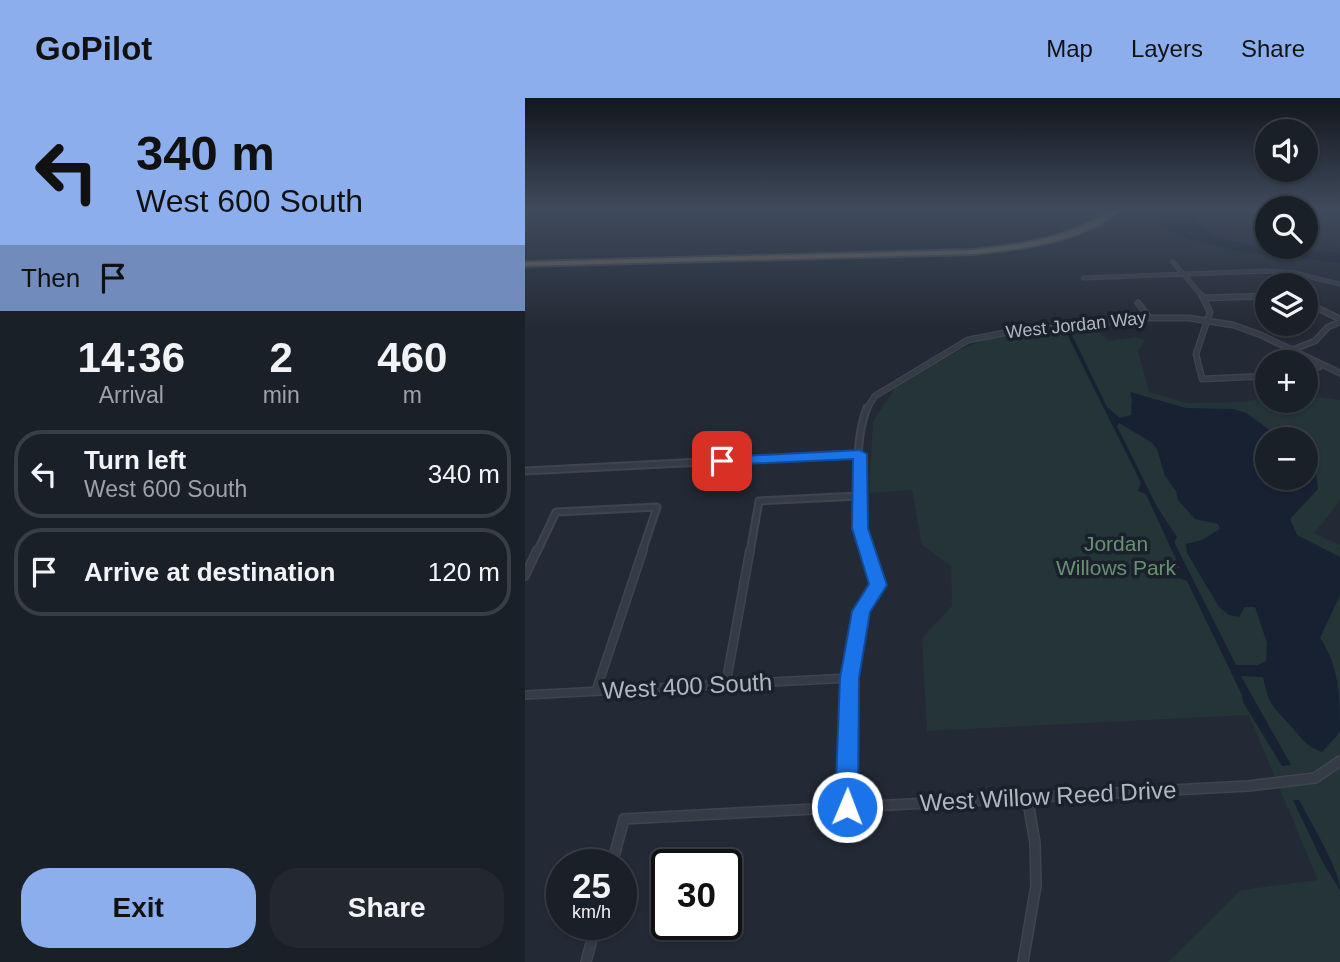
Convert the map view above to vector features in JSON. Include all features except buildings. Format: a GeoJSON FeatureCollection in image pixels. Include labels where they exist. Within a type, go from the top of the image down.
{"type":"FeatureCollection","features":[{"type":"Feature","properties":{"kind":"highway"},"geometry":{"type":"LineString","coordinates":[[525,262],[920,249]]}},
{"type":"Feature","properties":{"kind":"highway"},"geometry":{"type":"LineString","coordinates":[[525,262],[997,249]]}},
{"type":"Feature","properties":{"kind":"street"},"geometry":{"type":"LineString","coordinates":[[1173,262],[1204,298],[1210,312],[1196,354],[1202,379],[1255,377]]}},
{"type":"Feature","properties":{"kind":"street"},"geometry":{"type":"LineString","coordinates":[[1083,278],[1266,271],[1340,284]]}},
{"type":"Feature","properties":{"kind":"street"},"geometry":{"type":"LineString","coordinates":[[1204,298],[1255,296]]}},
{"type":"Feature","properties":{"kind":"street"},"geometry":{"type":"LineString","coordinates":[[1138,303],[1148,316]]}},
{"type":"Feature","properties":{"kind":"street"},"geometry":{"type":"LineString","coordinates":[[1318,309],[1340,321]]}},
{"type":"Feature","properties":{"kind":"street","name":"West Jordan Way"},"geometry":{"type":"LineString","coordinates":[[850,678],[861,611],[878,585],[860,528],[859,496],[860,427],[866,409],[875,396],[968,341],[985,335],[1065,329],[1148,316],[1208,320],[1266,337],[1292,350]]}},
{"type":"Feature","properties":{"kind":"street"},"geometry":{"type":"LineString","coordinates":[[1292,350],[1315,341],[1328,327],[1340,321]]}},
{"type":"Feature","properties":{"kind":"street"},"geometry":{"type":"LineString","coordinates":[[1319,367],[1340,373]]}},
{"type":"Feature","properties":{"kind":"street"},"geometry":{"type":"LineString","coordinates":[[525,471],[860,454]]}},
{"type":"Feature","properties":{"kind":"street"},"geometry":{"type":"LineString","coordinates":[[726,683],[759,501],[859,496]]}},
{"type":"Feature","properties":{"kind":"street"},"geometry":{"type":"LineString","coordinates":[[525,576],[557,512],[657,507],[596,691]]}},
{"type":"Feature","properties":{"kind":"street"},"geometry":{"type":"LineString","coordinates":[[847,807],[850,678]]}},
{"type":"Feature","properties":{"kind":"street","name":"West 400 South"},"geometry":{"type":"LineString","coordinates":[[525,695],[850,678]]}},
{"type":"Feature","properties":{"kind":"street","name":"West Willow Reed Drive"},"geometry":{"type":"LineString","coordinates":[[616,849],[624,819],[1248,786],[1315,778],[1340,761]]}},
{"type":"Feature","properties":{"kind":"street"},"geometry":{"type":"LineString","coordinates":[[1023,962],[1036,886],[1035,843],[1027,796]]}},
{"type":"Feature","properties":{"kind":"street"},"geometry":{"type":"LineString","coordinates":[[586,962],[592,940]]}},
{"type":"Feature","properties":{"kind":"green space","name":"Jordan Willows Park"},"geometry":{"type":"Polygon","coordinates":[[[1094,328],[1109,341],[1137,337],[1145,340],[1138,351],[1149,392],[1187,403],[1255,400],[1255,413],[1318,413],[1318,397],[1340,400],[1340,501],[1314,533],[1340,545],[1340,962],[1168,962],[1241,890],[1318,880],[1249,715],[927,731],[922,638],[952,606],[951,566],[922,545],[912,490],[869,493],[873,421],[895,388],[959,350],[989,338],[1094,328]]]}},
{"type":"Feature","properties":{"kind":"water"},"geometry":{"type":"Polygon","coordinates":[[[1231,249],[1255,249],[1255,253],[1245,252],[1231,249]]]}},
{"type":"Feature","properties":{"kind":"water"},"geometry":{"type":"Polygon","coordinates":[[[1318,251],[1340,253],[1340,263],[1301,259],[1318,259],[1318,251]]]}},
{"type":"Feature","properties":{"kind":"water"},"geometry":{"type":"Polygon","coordinates":[[[1066,332],[1071,333],[1107,407],[1120,418],[1131,415],[1130,392],[1186,408],[1233,409],[1246,413],[1265,427],[1255,427],[1255,490],[1317,490],[1290,519],[1297,535],[1340,557],[1340,595],[1320,638],[1335,672],[1340,732],[1322,752],[1304,741],[1274,708],[1263,677],[1241,676],[1291,765],[1282,766],[1243,702],[1187,581],[1176,577],[1172,569],[1180,568],[1146,494],[1138,491],[1141,483],[1066,332]],[[1119,423],[1117,426],[1157,507],[1177,537],[1174,542],[1236,665],[1258,665],[1266,661],[1267,643],[1255,607],[1245,607],[1239,617],[1229,615],[1219,607],[1187,553],[1186,544],[1202,540],[1220,529],[1218,524],[1195,519],[1178,500],[1176,491],[1165,476],[1157,449],[1151,442],[1119,423]]]}},
{"type":"Feature","properties":{"kind":"water"},"geometry":{"type":"Polygon","coordinates":[[[1293,800],[1299,800],[1324,845],[1340,890],[1322,861],[1293,800]]]}},
{"type":"Feature","properties":{"kind":"route"},"geometry":{"type":"LineString","coordinates":[[722,461],[860,454],[860,528],[878,585],[861,611],[850,678],[847,807]]}}]}
